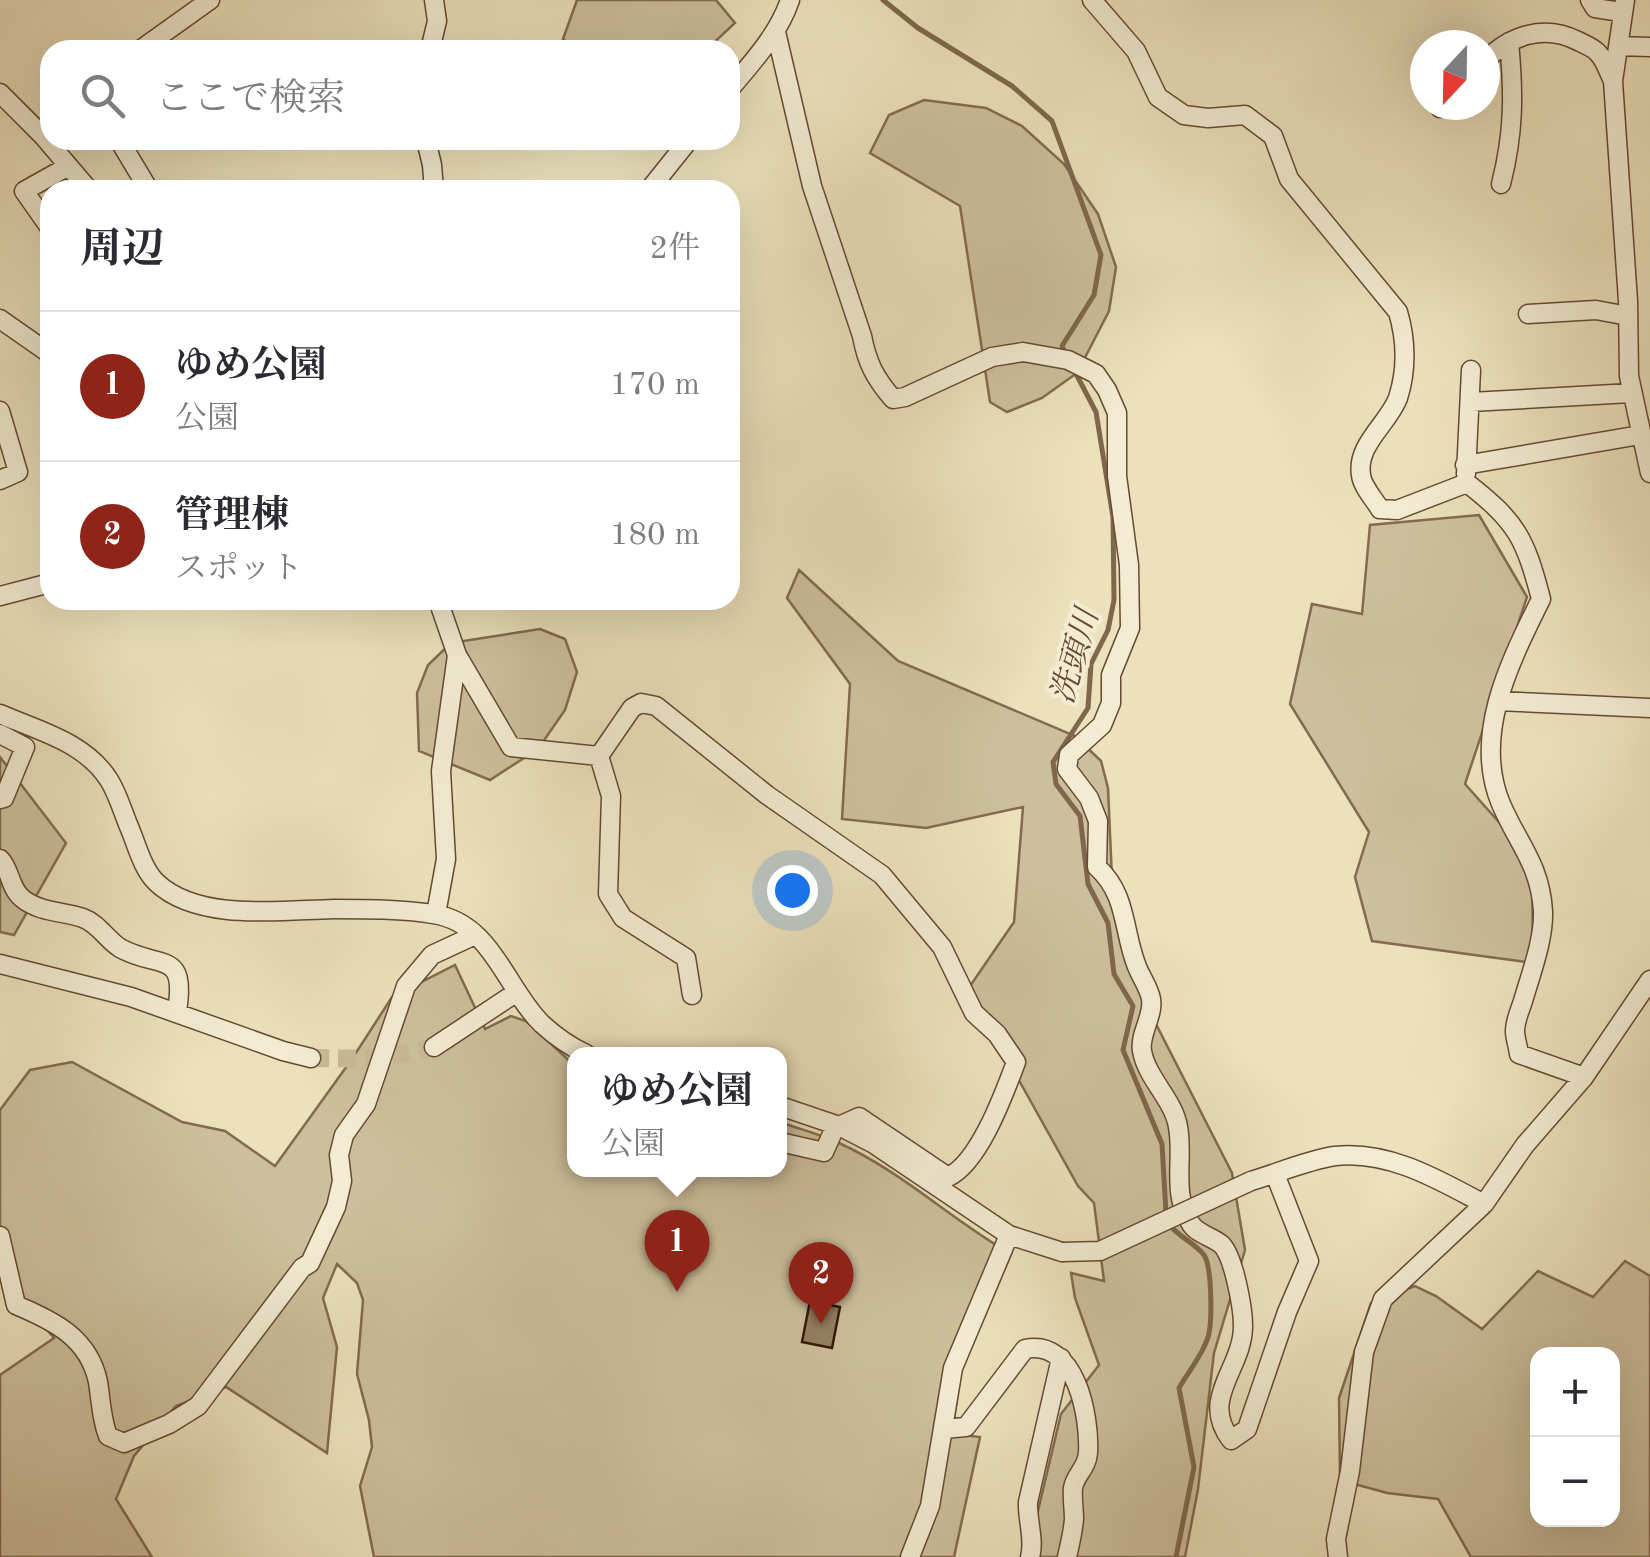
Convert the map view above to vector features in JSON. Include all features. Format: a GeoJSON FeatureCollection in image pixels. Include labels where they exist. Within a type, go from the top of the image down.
{"type":"FeatureCollection","features":[{"type":"Feature","properties":{"kind":"street"},"geometry":{"type":"LineString","coordinates":[[154,40],[210,0]]}},
{"type":"Feature","properties":{"kind":"street"},"geometry":{"type":"LineString","coordinates":[[432,40],[437,21],[434,0]]}},
{"type":"Feature","properties":{"kind":"street"},"geometry":{"type":"LineString","coordinates":[[740,77],[776,32],[790,0]]}},
{"type":"Feature","properties":{"kind":"street"},"geometry":{"type":"LineString","coordinates":[[1092,0],[1136,51],[1158,96],[1184,115],[1245,116],[1273,136],[1288,179],[1398,312],[1406,339],[1398,396],[1382,428],[1362,454],[1361,477],[1380,509],[1398,510],[1466,474],[1645,446]]}},
{"type":"Feature","properties":{"kind":"street"},"geometry":{"type":"LineString","coordinates":[[1590,0],[1595,8],[1623,6],[1613,82],[1631,393],[1650,472]]}},
{"type":"Feature","properties":{"kind":"street"},"geometry":{"type":"LineString","coordinates":[[1500,49],[1509,42],[1544,31],[1569,37],[1598,51],[1613,82]]}},
{"type":"Feature","properties":{"kind":"street"},"geometry":{"type":"LineString","coordinates":[[776,32],[812,186],[862,336],[866,361],[884,388],[893,398],[905,397],[992,357],[1023,352],[1068,360],[1096,374],[1117,414],[1116,476],[1128,565],[1130,628],[1110,676],[1111,703],[1102,726],[1069,755],[1066,770],[1089,798],[1098,820],[1098,867],[1120,898],[1135,962],[1152,1002],[1141,1049],[1178,1124],[1180,1194],[1192,1226],[1222,1245],[1237,1287],[1244,1327],[1219,1404],[1219,1425],[1231,1440],[1247,1429],[1308,1260],[1276,1174]]}},
{"type":"Feature","properties":{"kind":"street"},"geometry":{"type":"LineString","coordinates":[[1501,184],[1511,144],[1514,103],[1509,42]]}},
{"type":"Feature","properties":{"kind":"street"},"geometry":{"type":"LineString","coordinates":[[1618,46],[1650,47]]}},
{"type":"Feature","properties":{"kind":"street"},"geometry":{"type":"LineString","coordinates":[[0,94],[40,133]]}},
{"type":"Feature","properties":{"kind":"street"},"geometry":{"type":"LineString","coordinates":[[54,150],[80,180]]}},
{"type":"Feature","properties":{"kind":"street"},"geometry":{"type":"LineString","coordinates":[[125,150],[143,180]]}},
{"type":"Feature","properties":{"kind":"street"},"geometry":{"type":"LineString","coordinates":[[428,150],[432,180]]}},
{"type":"Feature","properties":{"kind":"street"},"geometry":{"type":"LineString","coordinates":[[657,180],[681,150]]}},
{"type":"Feature","properties":{"kind":"street"},"geometry":{"type":"LineString","coordinates":[[43,180],[67,166]]}},
{"type":"Feature","properties":{"kind":"street"},"geometry":{"type":"LineString","coordinates":[[40,182],[24,191],[40,214]]}},
{"type":"Feature","properties":{"kind":"street"},"geometry":{"type":"LineString","coordinates":[[1528,314],[1596,310],[1628,316]]}},
{"type":"Feature","properties":{"kind":"street"},"geometry":{"type":"LineString","coordinates":[[1,324],[40,348]]}},
{"type":"Feature","properties":{"kind":"street"},"geometry":{"type":"LineString","coordinates":[[1471,370],[1466,474],[1515,526],[1528,553],[1540,600],[1516,648],[1492,720],[1490,770],[1502,805],[1535,866],[1543,914],[1515,1029],[1519,1054],[1584,1077]]}},
{"type":"Feature","properties":{"kind":"street"},"geometry":{"type":"LineString","coordinates":[[1471,402],[1631,393]]}},
{"type":"Feature","properties":{"kind":"street"},"geometry":{"type":"LineString","coordinates":[[0,412],[18,472],[0,480]]}},
{"type":"Feature","properties":{"kind":"street"},"geometry":{"type":"LineString","coordinates":[[0,596],[40,586]]}},
{"type":"Feature","properties":{"kind":"street"},"geometry":{"type":"LineString","coordinates":[[441,610],[457,655],[512,747],[599,756]]}},
{"type":"Feature","properties":{"kind":"street"},"geometry":{"type":"LineString","coordinates":[[436,914],[446,858],[441,770],[457,655]]}},
{"type":"Feature","properties":{"kind":"street"},"geometry":{"type":"LineString","coordinates":[[1498,700],[1650,708]]}},
{"type":"Feature","properties":{"kind":"street"},"geometry":{"type":"LineString","coordinates":[[599,756],[632,708],[640,703],[656,706],[767,795],[882,875],[942,947],[974,1012],[997,1034],[1016,1062],[1001,1104],[961,1171],[948,1177],[860,1117],[837,1126],[824,1152],[787,1144]]}},
{"type":"Feature","properties":{"kind":"street"},"geometry":{"type":"LineString","coordinates":[[0,714],[75,746],[96,764],[110,781],[144,863],[156,882],[182,897],[210,906],[265,913],[337,909],[436,914],[476,935],[499,959],[542,1024],[576,1047]]}},
{"type":"Feature","properties":{"kind":"street"},"geometry":{"type":"LineString","coordinates":[[0,734],[25,748],[12,784],[0,799]]}},
{"type":"Feature","properties":{"kind":"street"},"geometry":{"type":"LineString","coordinates":[[599,756],[611,796],[608,894],[623,918],[686,958],[692,995]]}},
{"type":"Feature","properties":{"kind":"street"},"geometry":{"type":"LineString","coordinates":[[0,859],[11,885],[24,900],[57,914],[88,920],[118,947],[173,967],[180,979],[177,1011]]}},
{"type":"Feature","properties":{"kind":"street"},"geometry":{"type":"LineString","coordinates":[[0,1236],[16,1305],[59,1324],[87,1354],[94,1367],[108,1436],[124,1444],[188,1414],[302,1268],[310,1263],[336,1208],[342,1181],[339,1155],[344,1135],[366,1104],[406,986],[432,955],[476,935]]}},
{"type":"Feature","properties":{"kind":"street"},"geometry":{"type":"LineString","coordinates":[[0,964],[177,1011],[311,1058]]}},
{"type":"Feature","properties":{"kind":"street"},"geometry":{"type":"LineString","coordinates":[[1338,1557],[1336,1538],[1350,1471],[1364,1352],[1384,1299],[1484,1204],[1525,1145],[1584,1077],[1650,980]]}},
{"type":"Feature","properties":{"kind":"street"},"geometry":{"type":"LineString","coordinates":[[434,1047],[518,992]]}},
{"type":"Feature","properties":{"kind":"street"},"geometry":{"type":"LineString","coordinates":[[787,1108],[874,1144],[1009,1234],[1062,1252],[1100,1251],[1252,1181],[1335,1156],[1379,1158],[1428,1175],[1484,1204]]}},
{"type":"Feature","properties":{"kind":"street"},"geometry":{"type":"LineString","coordinates":[[910,1557],[930,1506],[953,1368],[1009,1234]]}},
{"type":"Feature","properties":{"kind":"street"},"geometry":{"type":"LineString","coordinates":[[944,1429],[966,1427],[1025,1350],[1038,1348],[1068,1366],[1080,1393],[1088,1450],[1086,1466],[1073,1484],[1074,1517],[1066,1557]]}},
{"type":"Feature","properties":{"kind":"street"},"geometry":{"type":"LineString","coordinates":[[1030,1557],[1028,1502],[1060,1358]]}},
{"type":"Feature","properties":{"kind":"shaded area"},"geometry":{"type":"Polygon","coordinates":[[[577,0],[716,0],[735,23],[717,40],[563,39],[577,0]]]}},
{"type":"Feature","properties":{"kind":"shaded area"},"geometry":{"type":"Polygon","coordinates":[[[924,100],[986,108],[1022,126],[1064,164],[1098,214],[1116,267],[1109,311],[1077,373],[1042,398],[1007,412],[990,402],[960,206],[870,153],[889,115],[924,100]]]}},
{"type":"Feature","properties":{"kind":"shaded area"},"geometry":{"type":"Polygon","coordinates":[[[1479,515],[1527,597],[1465,784],[1532,859],[1533,963],[1372,941],[1355,877],[1369,832],[1290,704],[1312,604],[1362,614],[1370,525],[1479,515]]]}},
{"type":"Feature","properties":{"kind":"shaded area"},"geometry":{"type":"Polygon","coordinates":[[[799,570],[898,661],[1075,736],[1101,761],[1108,788],[1113,901],[1129,961],[1157,1026],[1232,1173],[1245,1250],[1214,1353],[1198,1489],[1185,1557],[1027,1557],[1061,1414],[1099,1365],[1075,1298],[1071,1273],[1104,1281],[1094,1203],[1078,1186],[968,989],[1014,922],[1023,807],[926,828],[842,819],[850,684],[787,598],[799,570]]]}},
{"type":"Feature","properties":{"kind":"shaded area"},"geometry":{"type":"Polygon","coordinates":[[[540,629],[565,639],[577,672],[565,710],[538,749],[490,780],[419,751],[417,693],[428,665],[451,643],[540,629]]]}},
{"type":"Feature","properties":{"kind":"shaded area"},"geometry":{"type":"Polygon","coordinates":[[[0,757],[66,843],[14,935],[0,932],[0,757]]]}},
{"type":"Feature","properties":{"kind":"shaded area"},"geometry":{"type":"Polygon","coordinates":[[[455,965],[485,1029],[511,1016],[526,1021],[567,1059],[567,1177],[787,1177],[787,1124],[862,1154],[1011,1254],[961,1370],[952,1434],[980,1437],[954,1557],[374,1557],[360,1486],[372,1447],[357,1374],[363,1300],[357,1283],[337,1264],[323,1298],[337,1347],[327,1453],[226,1387],[176,1406],[134,1456],[116,1499],[152,1557],[0,1557],[0,1375],[54,1338],[0,1275],[0,1110],[30,1070],[72,1062],[182,1122],[225,1131],[275,1166],[392,997],[455,965]]]}},
{"type":"Feature","properties":{"kind":"shaded area"},"geometry":{"type":"Polygon","coordinates":[[[1625,1261],[1650,1276],[1650,1557],[1471,1557],[1438,1499],[1387,1493],[1340,1480],[1339,1398],[1371,1303],[1415,1286],[1482,1329],[1538,1271],[1593,1297],[1625,1261]]]}},
{"type":"Feature","properties":{"kind":"building"},"geometry":{"type":"Polygon","coordinates":[[[810,1301],[840,1307],[832,1348],[802,1342],[810,1301]]]}},
{"type":"Feature","properties":{"kind":"waterway","name":"洗頭川"},"geometry":{"type":"LineString","coordinates":[[883,0],[918,28],[1012,86],[1052,121],[1101,255],[1094,295],[1062,346],[1067,356]]}},
{"type":"Feature","properties":{"kind":"waterway","name":"洗頭川"},"geometry":{"type":"LineString","coordinates":[[1074,370],[1096,412],[1113,517],[1114,600],[1108,630],[1091,664],[1088,708],[1053,762],[1056,784],[1080,816],[1088,884],[1108,923],[1114,974],[1133,1006],[1123,1050],[1162,1144],[1166,1213]]}},
{"type":"Feature","properties":{"kind":"waterway","name":"洗頭川"},"geometry":{"type":"LineString","coordinates":[[1169,1224],[1204,1255],[1211,1297],[1207,1340],[1179,1388],[1194,1467],[1176,1557]]}},
{"type":"Feature","properties":{"kind":"tunnel"},"geometry":{"type":"LineString","coordinates":[[311,1058],[373,1057],[434,1047]]}},
{"type":"Feature","properties":{"kind":"place","name":"ゆめ公園"},"geometry":{"type":"Point","coordinates":[677,1292]}},
{"type":"Feature","properties":{"kind":"place","name":"管理棟"},"geometry":{"type":"Point","coordinates":[821,1324]}}]}
